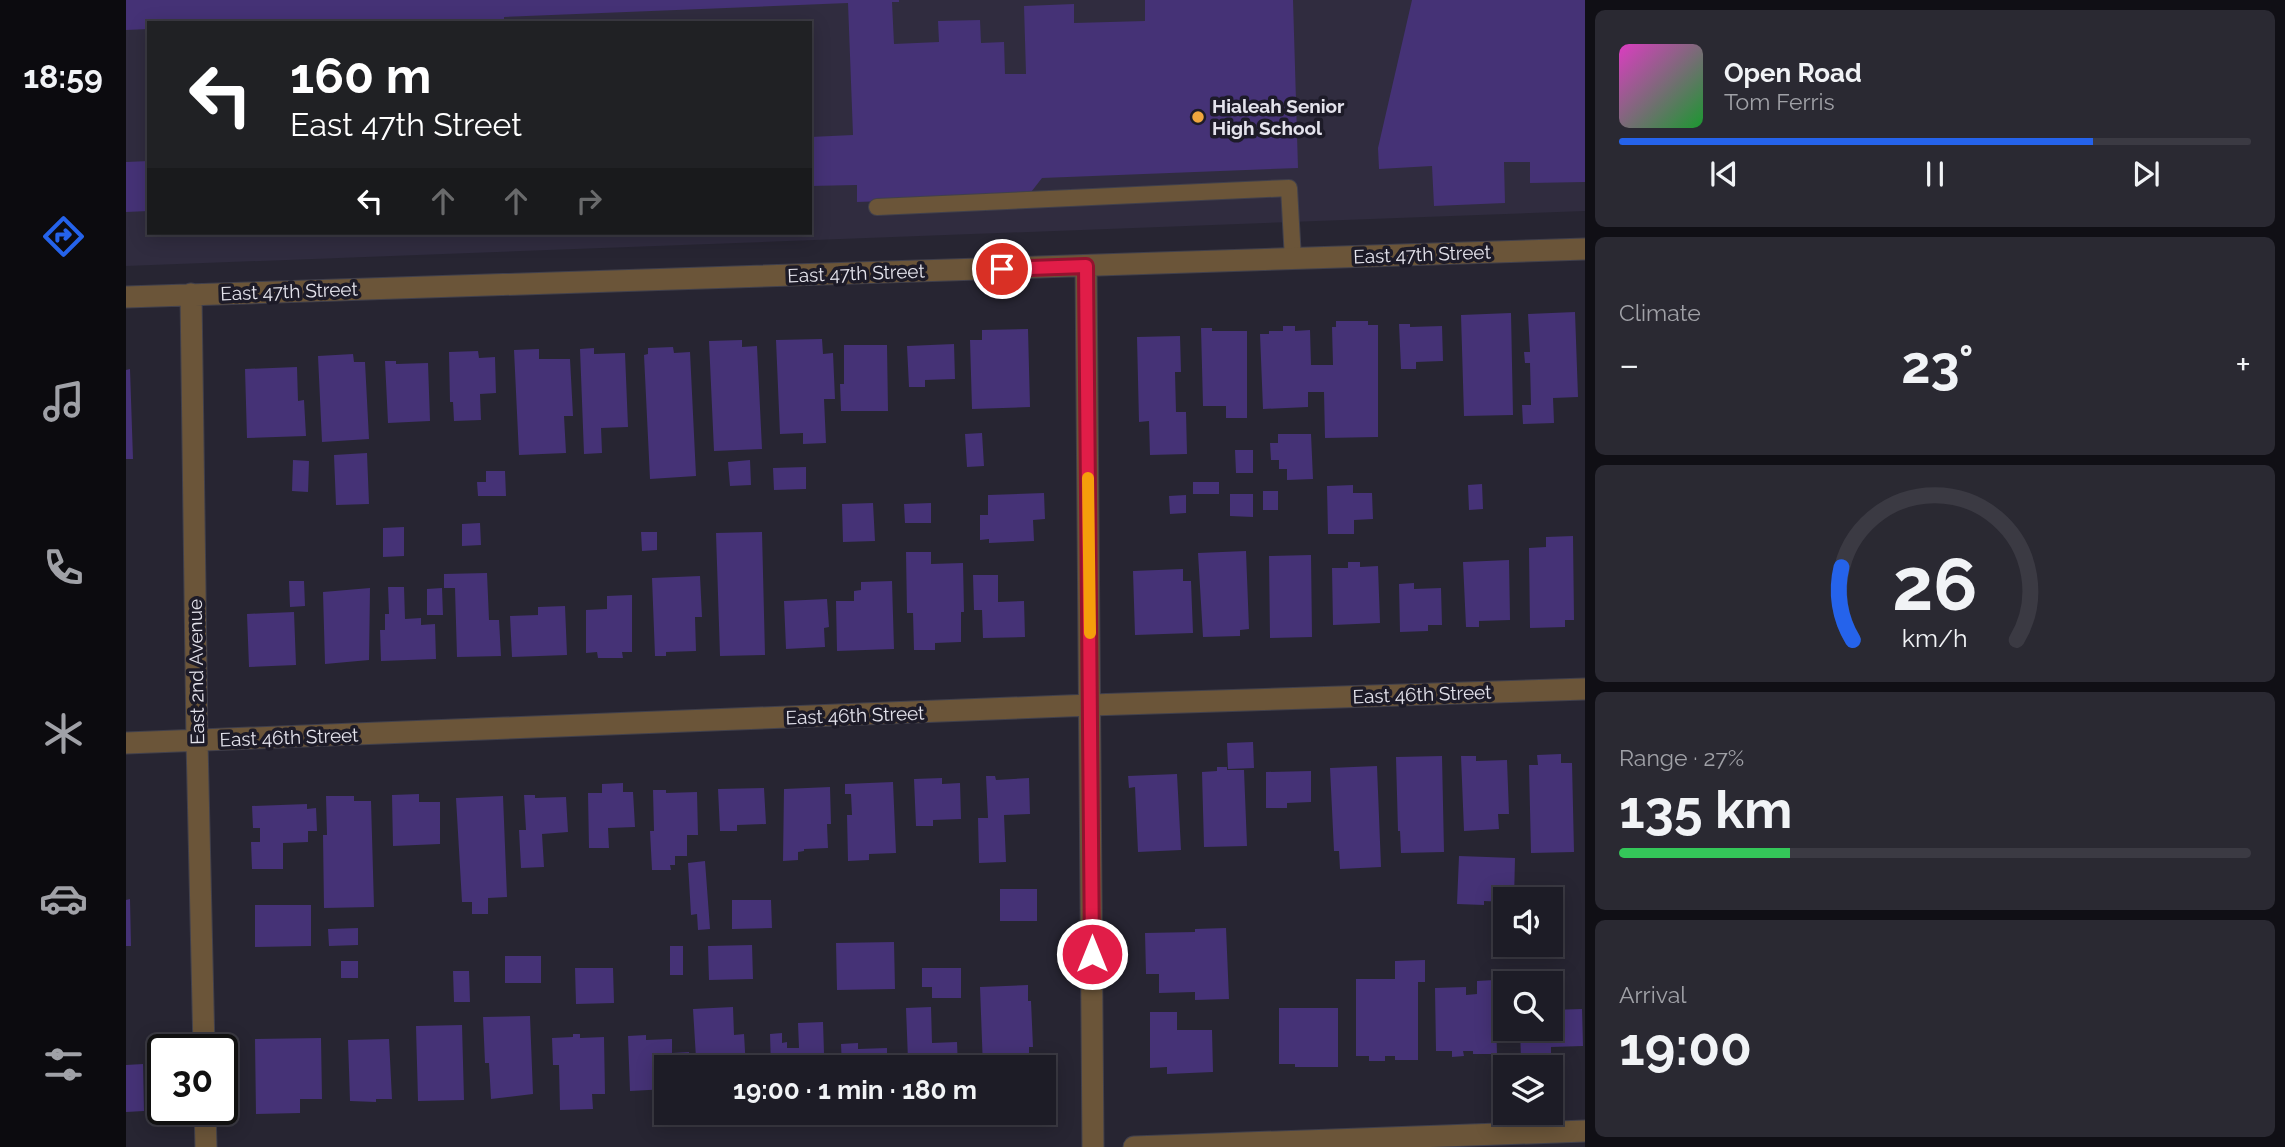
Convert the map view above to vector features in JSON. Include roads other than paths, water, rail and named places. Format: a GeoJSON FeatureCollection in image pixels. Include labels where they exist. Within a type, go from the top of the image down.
{"type":"FeatureCollection","features":[{"type":"Feature","properties":{"kind":"street","name":"East 47th Street"},"geometry":{"type":"LineString","coordinates":[[126,297],[1585,249]]}},
{"type":"Feature","properties":{"kind":"street"},"geometry":{"type":"LineString","coordinates":[[1086,266],[1093,1147]]}},
{"type":"Feature","properties":{"kind":"street","name":"East 2nd Avenue"},"geometry":{"type":"LineString","coordinates":[[191,294],[204,1034]]}},
{"type":"Feature","properties":{"kind":"street","name":"East 46th Street"},"geometry":{"type":"LineString","coordinates":[[126,743],[1091,705],[1585,689]]}},
{"type":"Feature","properties":{"kind":"street"},"geometry":{"type":"LineString","coordinates":[[205,1125],[206,1147]]}},
{"type":"Feature","properties":{"kind":"street"},"geometry":{"type":"LineString","coordinates":[[1134,1147],[1585,1131]]}},
{"type":"Feature","properties":{"kind":"lane"},"geometry":{"type":"LineString","coordinates":[[877,207],[1289,188],[1293,259]]}},
{"type":"Feature","properties":{"kind":"place","name":"Hialeah Senior High School"},"geometry":{"type":"Point","coordinates":[1198,117]}}]}
